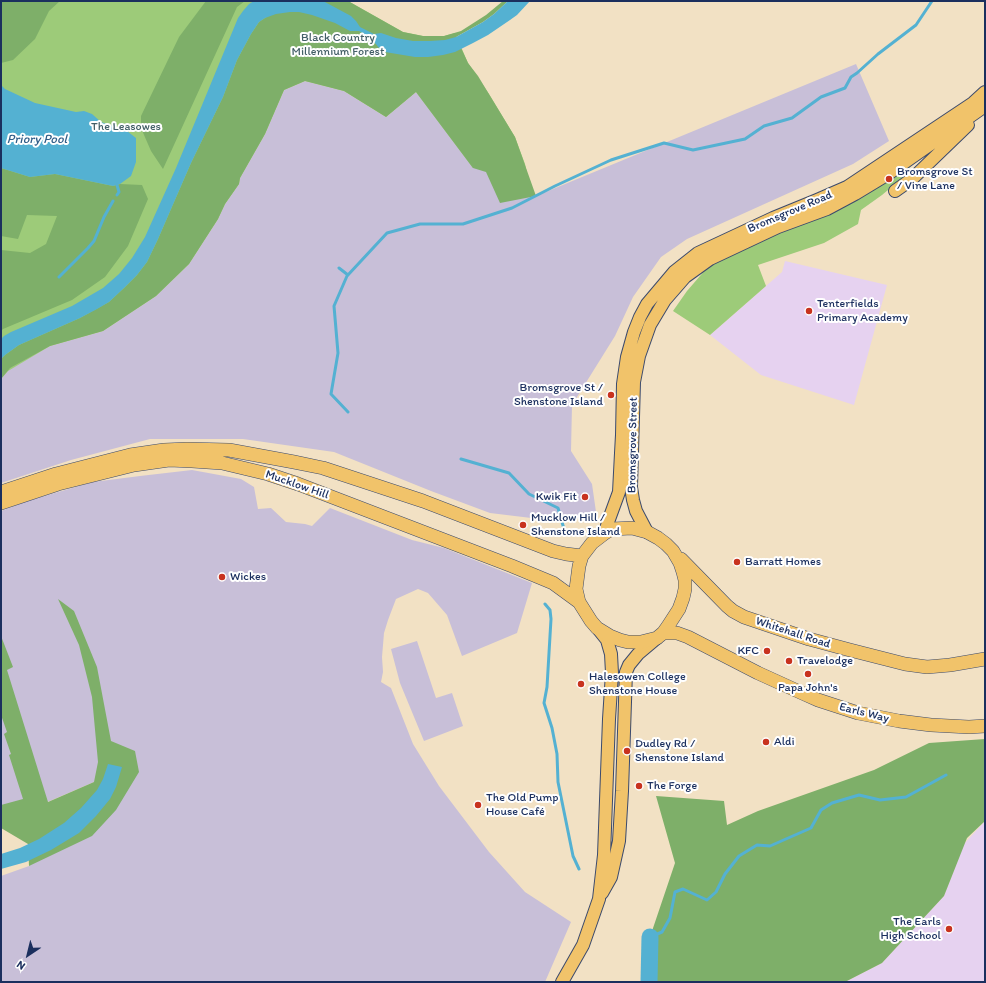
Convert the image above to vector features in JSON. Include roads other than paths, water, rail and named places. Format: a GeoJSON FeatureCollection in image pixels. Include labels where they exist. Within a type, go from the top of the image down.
{"type":"FeatureCollection","features":[{"type":"Feature","properties":{"kind":"highway","name":"Mucklow Hill"},"geometry":{"type":"LineString","coordinates":[[1,492],[56,474],[130,455],[164,450],[230,450],[323,468],[423,501],[553,551],[582,556]]}},
{"type":"Feature","properties":{"kind":"highway","name":"Mucklow Hill"},"geometry":{"type":"LineString","coordinates":[[1,503],[58,484],[134,465],[169,460],[222,463],[268,474],[298,484],[512,566],[553,583],[578,602]]}},
{"type":"Feature","properties":{"kind":"highway"},"geometry":{"type":"LineString","coordinates":[[632,528],[647,532],[658,538],[673,551],[680,563],[684,572],[685,580],[683,598],[679,609],[660,635],[641,642],[628,642],[610,636],[597,628],[578,602],[576,589],[582,556],[592,543],[605,533],[612,529],[632,528]]}},
{"type":"Feature","properties":{"kind":"highway","name":"Whitehall Road"},"geometry":{"type":"LineString","coordinates":[[673,551],[733,611],[760,622],[830,645],[905,664],[928,667],[985,659]]}},
{"type":"Feature","properties":{"kind":"highway","name":"Earls Way"},"geometry":{"type":"LineString","coordinates":[[660,635],[677,633],[688,637],[758,673],[818,700],[858,713],[899,721],[931,725],[969,727],[985,726]]}},
{"type":"Feature","properties":{"kind":"main road","name":"Bromsgrove Road"},"geometry":{"type":"LineString","coordinates":[[633,357],[634,332],[647,304],[674,272],[698,253],[773,218],[847,187],[973,103],[985,92]]}},
{"type":"Feature","properties":{"kind":"main road","name":"Bromsgrove Road"},"geometry":{"type":"LineString","coordinates":[[633,357],[665,300],[685,277],[710,259],[778,227],[827,209],[855,194],[888,174],[984,107]]}},
{"type":"Feature","properties":{"kind":"main road"},"geometry":{"type":"LineString","coordinates":[[895,191],[912,179],[965,128],[984,107]]}},
{"type":"Feature","properties":{"kind":"main road","name":"Bromsgrove Street"},"geometry":{"type":"LineString","coordinates":[[633,357],[634,382],[631,487],[636,511],[647,532]]}},
{"type":"Feature","properties":{"kind":"main road","name":"Bromsgrove Street"},"geometry":{"type":"LineString","coordinates":[[605,533],[619,492],[623,384],[633,357]]}},
{"type":"Feature","properties":{"kind":"main road"},"geometry":{"type":"LineString","coordinates":[[562,982],[583,945],[598,899],[604,855],[612,673],[611,654],[607,640],[597,628]]}},
{"type":"Feature","properties":{"kind":"main road"},"geometry":{"type":"LineString","coordinates":[[598,899],[611,876],[619,841],[626,672],[629,665],[638,654],[660,635]]}},
{"type":"Feature","properties":{"kind":"water"},"geometry":{"type":"Polygon","coordinates":[[[254,1],[323,1],[351,16],[360,27],[374,34],[381,33],[396,38],[413,41],[430,41],[445,40],[456,37],[483,22],[508,1],[530,1],[517,15],[488,35],[455,52],[428,57],[415,57],[385,52],[379,48],[371,38],[359,31],[350,31],[335,23],[299,12],[276,14],[259,22],[237,60],[223,97],[191,163],[147,262],[137,275],[109,302],[80,318],[19,345],[1,359],[1,339],[4,336],[72,306],[103,288],[119,274],[132,258],[145,237],[176,168],[238,18],[249,4],[254,1]]]}},
{"type":"Feature","properties":{"kind":"water","name":"Priory Pool"},"geometry":{"type":"Polygon","coordinates":[[[1,85],[5,89],[35,103],[76,112],[84,111],[92,114],[101,122],[127,131],[136,138],[136,162],[131,176],[120,184],[113,186],[55,174],[30,177],[1,168],[1,85]]]}},
{"type":"Feature","properties":{"kind":"water"},"geometry":{"type":"Polygon","coordinates":[[[108,764],[122,767],[116,787],[110,799],[79,833],[51,850],[26,862],[1,869],[1,854],[20,848],[39,839],[64,823],[81,808],[97,790],[103,779],[108,764]]]}},
{"type":"Feature","properties":{"kind":"waterway"},"geometry":{"type":"LineString","coordinates":[[348,412],[331,394],[338,353],[334,306],[347,276],[387,233],[420,224],[463,224],[512,208],[611,160],[664,143],[693,150],[745,139],[764,126],[792,118],[821,97],[845,88],[851,77],[916,25],[932,1]]}},
{"type":"Feature","properties":{"kind":"waterway"},"geometry":{"type":"LineString","coordinates":[[117,185],[119,192],[117,195]]}},
{"type":"Feature","properties":{"kind":"waterway"},"geometry":{"type":"LineString","coordinates":[[59,277],[94,241],[104,217],[113,201]]}},
{"type":"Feature","properties":{"kind":"waterway"},"geometry":{"type":"LineString","coordinates":[[339,268],[348,275]]}},
{"type":"Feature","properties":{"kind":"waterway"},"geometry":{"type":"LineString","coordinates":[[461,459],[509,473],[529,494],[558,508],[564,529]]}},
{"type":"Feature","properties":{"kind":"waterway"},"geometry":{"type":"LineString","coordinates":[[545,604],[550,610],[551,619],[547,687],[544,703],[552,728],[557,754],[558,782],[573,856],[579,869]]}},
{"type":"Feature","properties":{"kind":"waterway"},"geometry":{"type":"LineString","coordinates":[[650,937],[662,932],[670,918],[675,892],[683,889],[707,900],[716,892],[725,874],[739,856],[757,845],[770,846],[811,828],[821,810],[832,803],[859,795],[880,800],[906,797],[946,775]]}},
{"type":"Feature","properties":{"kind":"waterway"},"geometry":{"type":"LineString","coordinates":[[649,982],[650,937]]}},
{"type":"Feature","properties":{"kind":"place","name":"Bromsgrove St / Vine Lane"},"geometry":{"type":"Point","coordinates":[889,179]}},
{"type":"Feature","properties":{"kind":"place","name":"Tenterfields Primary Academy"},"geometry":{"type":"Point","coordinates":[809,311]}},
{"type":"Feature","properties":{"kind":"place","name":"Bromsgrove St / Shenstone Island"},"geometry":{"type":"Point","coordinates":[611,395]}},
{"type":"Feature","properties":{"kind":"place","name":"Kwik Fit"},"geometry":{"type":"Point","coordinates":[585,497]}},
{"type":"Feature","properties":{"kind":"place","name":"Mucklow Hill / Shenstone Island"},"geometry":{"type":"Point","coordinates":[523,525]}},
{"type":"Feature","properties":{"kind":"place","name":"Barratt Homes"},"geometry":{"type":"Point","coordinates":[737,562]}},
{"type":"Feature","properties":{"kind":"place","name":"Wickes"},"geometry":{"type":"Point","coordinates":[222,577]}},
{"type":"Feature","properties":{"kind":"place","name":"KFC"},"geometry":{"type":"Point","coordinates":[767,651]}},
{"type":"Feature","properties":{"kind":"place","name":"Travelodge"},"geometry":{"type":"Point","coordinates":[789,661]}},
{"type":"Feature","properties":{"kind":"place","name":"Papa John's"},"geometry":{"type":"Point","coordinates":[808,674]}},
{"type":"Feature","properties":{"kind":"place","name":"Halesowen College Shenstone House"},"geometry":{"type":"Point","coordinates":[581,684]}},
{"type":"Feature","properties":{"kind":"place","name":"Aldi"},"geometry":{"type":"Point","coordinates":[766,742]}},
{"type":"Feature","properties":{"kind":"place","name":"Dudley Rd / Shenstone Island"},"geometry":{"type":"Point","coordinates":[627,751]}},
{"type":"Feature","properties":{"kind":"place","name":"The Forge"},"geometry":{"type":"Point","coordinates":[639,786]}},
{"type":"Feature","properties":{"kind":"place","name":"The Old Pump House Café"},"geometry":{"type":"Point","coordinates":[478,805]}},
{"type":"Feature","properties":{"kind":"place","name":"The Earls High School"},"geometry":{"type":"Point","coordinates":[949,929]}},
{"type":"Feature","properties":{"kind":"park label","name":"Black Country Millennium Forest"},"geometry":{"type":"Point","coordinates":[338,45]}},
{"type":"Feature","properties":{"kind":"park label","name":"The Leasowes"},"geometry":{"type":"Point","coordinates":[126,127]}}]}
